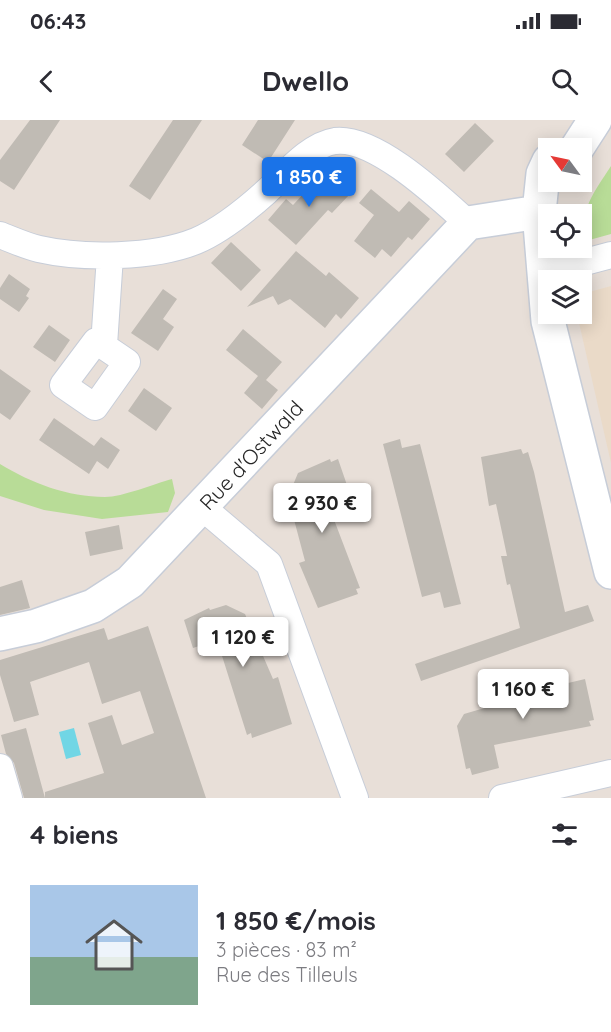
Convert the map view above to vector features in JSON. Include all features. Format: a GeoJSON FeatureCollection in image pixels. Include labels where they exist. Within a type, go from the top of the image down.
{"type":"FeatureCollection","features":[{"type":"Feature","properties":{"kind":"main road"},"geometry":{"type":"LineString","coordinates":[[560,138],[568,120]]}},
{"type":"Feature","properties":{"kind":"main road"},"geometry":{"type":"LineString","coordinates":[[583,138],[595,120]]}},
{"type":"Feature","properties":{"kind":"main road"},"geometry":{"type":"LineString","coordinates":[[468,223],[538,212]]}},
{"type":"Feature","properties":{"kind":"main road","name":"Rue d'Ostwald"},"geometry":{"type":"LineString","coordinates":[[0,634],[36,626],[93,606],[130,582],[468,223]]}},
{"type":"Feature","properties":{"kind":"main road"},"geometry":{"type":"LineString","coordinates":[[549,324],[611,572]]}},
{"type":"Feature","properties":{"kind":"street"},"geometry":{"type":"LineString","coordinates":[[0,235],[39,249],[110,256],[155,250],[196,241],[236,217],[308,154],[334,141],[355,142],[383,155],[468,223]]}},
{"type":"Feature","properties":{"kind":"street"},"geometry":{"type":"LineString","coordinates":[[555,270],[611,255]]}},
{"type":"Feature","properties":{"kind":"street"},"geometry":{"type":"LineString","coordinates":[[104,345],[110,256]]}},
{"type":"Feature","properties":{"kind":"street"},"geometry":{"type":"LineString","coordinates":[[202,507],[269,564],[355,798]]}},
{"type":"Feature","properties":{"kind":"street"},"geometry":{"type":"LineString","coordinates":[[0,767],[9,798]]}},
{"type":"Feature","properties":{"kind":"street"},"geometry":{"type":"LineString","coordinates":[[502,798],[611,773]]}},
{"type":"Feature","properties":{"kind":"shaded area"},"geometry":{"type":"Polygon","coordinates":[[[611,286],[611,463],[579,324],[592,324],[592,291],[611,286]]]}},
{"type":"Feature","properties":{"kind":"green space"},"geometry":{"type":"Polygon","coordinates":[[[611,166],[611,234],[592,239],[592,204],[588,204],[611,166]]]}},
{"type":"Feature","properties":{"kind":"green space"},"geometry":{"type":"Polygon","coordinates":[[[0,464],[37,483],[77,495],[112,496],[172,479],[175,493],[168,512],[102,519],[44,510],[0,496],[0,464]]]}},
{"type":"Feature","properties":{"kind":"water"},"geometry":{"type":"Polygon","coordinates":[[[74,728],[81,755],[66,759],[59,732],[74,728]]]}},
{"type":"Feature","properties":{"kind":"building"},"geometry":{"type":"Polygon","coordinates":[[[30,120],[60,120],[14,190],[0,181],[0,160],[30,120]]]}},
{"type":"Feature","properties":{"kind":"building"},"geometry":{"type":"Polygon","coordinates":[[[173,120],[202,120],[150,200],[129,186],[173,120]]]}},
{"type":"Feature","properties":{"kind":"building"},"geometry":{"type":"Polygon","coordinates":[[[258,120],[295,120],[268,162],[242,145],[258,120]]]}},
{"type":"Feature","properties":{"kind":"building"},"geometry":{"type":"Polygon","coordinates":[[[475,123],[494,141],[464,172],[445,154],[475,123]]]}},
{"type":"Feature","properties":{"kind":"building"},"geometry":{"type":"Polygon","coordinates":[[[325,171],[350,194],[332,213],[328,210],[296,245],[268,220],[286,199],[293,205],[325,171]]]}},
{"type":"Feature","properties":{"kind":"building"},"geometry":{"type":"Polygon","coordinates":[[[371,189],[399,212],[409,201],[430,219],[412,240],[408,237],[391,257],[382,249],[375,258],[354,241],[374,215],[359,203],[371,189]]]}},
{"type":"Feature","properties":{"kind":"building"},"geometry":{"type":"Polygon","coordinates":[[[231,242],[261,270],[241,291],[211,263],[231,242]]]}},
{"type":"Feature","properties":{"kind":"building"},"geometry":{"type":"Polygon","coordinates":[[[296,251],[326,276],[329,272],[359,298],[341,319],[336,314],[325,328],[290,299],[278,305],[273,296],[247,307],[296,251]]]}},
{"type":"Feature","properties":{"kind":"building"},"geometry":{"type":"Polygon","coordinates":[[[9,274],[30,289],[26,296],[29,298],[19,312],[0,299],[0,288],[9,274]]]}},
{"type":"Feature","properties":{"kind":"building"},"geometry":{"type":"Polygon","coordinates":[[[163,289],[177,299],[163,319],[174,327],[158,351],[131,333],[163,289]]]}},
{"type":"Feature","properties":{"kind":"building"},"geometry":{"type":"Polygon","coordinates":[[[49,325],[70,340],[55,362],[33,347],[49,325]]]}},
{"type":"Feature","properties":{"kind":"building"},"geometry":{"type":"Polygon","coordinates":[[[243,329],[282,362],[266,380],[278,390],[262,409],[244,393],[258,376],[226,350],[243,329]]]}},
{"type":"Feature","properties":{"kind":"building"},"geometry":{"type":"Polygon","coordinates":[[[0,369],[31,391],[10,420],[0,413],[0,369]]]}},
{"type":"Feature","properties":{"kind":"building"},"geometry":{"type":"Polygon","coordinates":[[[144,388],[172,408],[156,431],[128,411],[144,388]]]}},
{"type":"Feature","properties":{"kind":"building"},"geometry":{"type":"Polygon","coordinates":[[[54,418],[94,446],[101,437],[120,450],[108,469],[97,461],[89,474],[39,440],[54,418]]]}},
{"type":"Feature","properties":{"kind":"building"},"geometry":{"type":"Polygon","coordinates":[[[400,439],[402,448],[420,444],[461,604],[444,608],[440,592],[422,597],[383,444],[400,439]]]}},
{"type":"Feature","properties":{"kind":"building"},"geometry":{"type":"Polygon","coordinates":[[[521,449],[523,454],[528,452],[534,472],[565,612],[588,605],[594,621],[421,681],[415,664],[520,628],[501,556],[507,556],[496,504],[489,506],[481,457],[521,449]]]}},
{"type":"Feature","properties":{"kind":"building"},"geometry":{"type":"Polygon","coordinates":[[[330,459],[331,462],[338,459],[348,488],[325,496],[360,588],[356,589],[358,594],[318,608],[299,563],[305,561],[288,497],[298,473],[330,459]]]}},
{"type":"Feature","properties":{"kind":"building"},"geometry":{"type":"Polygon","coordinates":[[[119,525],[123,549],[90,556],[85,532],[119,525]]]}},
{"type":"Feature","properties":{"kind":"building"},"geometry":{"type":"Polygon","coordinates":[[[22,580],[30,608],[0,615],[0,587],[22,580]]]}},
{"type":"Feature","properties":{"kind":"building"},"geometry":{"type":"Polygon","coordinates":[[[226,605],[245,614],[273,679],[278,677],[292,724],[252,738],[251,733],[247,735],[217,640],[193,648],[184,620],[209,608],[210,610],[226,605]]]}},
{"type":"Feature","properties":{"kind":"building"},"geometry":{"type":"Polygon","coordinates":[[[148,626],[206,798],[45,798],[45,792],[104,773],[88,723],[112,715],[122,745],[154,733],[140,691],[102,704],[89,662],[30,682],[39,715],[14,722],[0,675],[0,660],[104,628],[108,640],[148,626]]]}},
{"type":"Feature","properties":{"kind":"building"},"geometry":{"type":"Polygon","coordinates":[[[563,679],[564,684],[585,679],[594,720],[589,721],[591,726],[494,745],[499,768],[472,775],[470,768],[466,769],[457,726],[464,714],[512,700],[511,697],[523,694],[522,688],[563,679]]]}},
{"type":"Feature","properties":{"kind":"building"},"geometry":{"type":"Polygon","coordinates":[[[26,728],[45,798],[24,798],[14,763],[6,754],[1,735],[26,728]]]}}]}
